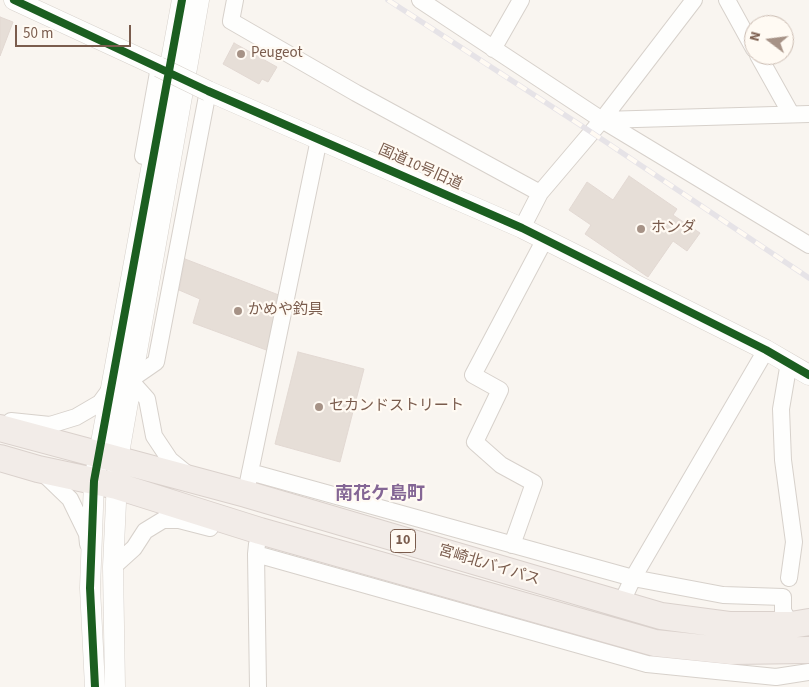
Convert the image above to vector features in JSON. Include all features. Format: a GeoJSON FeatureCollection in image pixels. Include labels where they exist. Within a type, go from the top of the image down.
{"type":"FeatureCollection","features":[{"type":"Feature","properties":{"kind":"highway","name":"宮崎北バイパス"},"geometry":{"type":"LineString","coordinates":[[0,428],[194,480],[248,483],[620,606],[661,616],[729,625],[800,624]]}},
{"type":"Feature","properties":{"kind":"highway","name":"宮崎北バイパス"},"geometry":{"type":"LineString","coordinates":[[0,458],[38,469],[106,483],[258,543],[655,643],[731,651],[809,650]]}},
{"type":"Feature","properties":{"kind":"street","name":"国道10号旧道"},"geometry":{"type":"LineString","coordinates":[[14,0],[208,91],[522,228],[766,350],[809,375]]}},
{"type":"Feature","properties":{"kind":"street"},"geometry":{"type":"LineString","coordinates":[[0,421],[50,425],[76,416],[100,403],[111,388],[182,0]]}},
{"type":"Feature","properties":{"kind":"street"},"geometry":{"type":"LineString","coordinates":[[109,456],[130,380],[199,0]]}},
{"type":"Feature","properties":{"kind":"street"},"geometry":{"type":"LineString","coordinates":[[235,0],[232,21],[356,93],[540,193]]}},
{"type":"Feature","properties":{"kind":"street"},"geometry":{"type":"LineString","coordinates":[[420,0],[602,120],[809,245]]}},
{"type":"Feature","properties":{"kind":"street"},"geometry":{"type":"LineString","coordinates":[[493,49],[521,0]]}},
{"type":"Feature","properties":{"kind":"street"},"geometry":{"type":"LineString","coordinates":[[522,228],[540,193],[602,120],[694,0]]}},
{"type":"Feature","properties":{"kind":"street"},"geometry":{"type":"LineString","coordinates":[[727,0],[744,31]]}},
{"type":"Feature","properties":{"kind":"street"},"geometry":{"type":"LineString","coordinates":[[763,65],[790,114]]}},
{"type":"Feature","properties":{"kind":"street"},"geometry":{"type":"LineString","coordinates":[[90,588],[109,456],[111,388],[108,361],[159,68]]}},
{"type":"Feature","properties":{"kind":"street"},"geometry":{"type":"LineString","coordinates":[[130,380],[156,362],[208,91]]}},
{"type":"Feature","properties":{"kind":"street"},"geometry":{"type":"LineString","coordinates":[[602,120],[809,114]]}},
{"type":"Feature","properties":{"kind":"street"},"geometry":{"type":"LineString","coordinates":[[319,139],[248,483],[512,545],[633,578],[722,595],[783,597],[784,611],[800,624]]}},
{"type":"Feature","properties":{"kind":"street"},"geometry":{"type":"LineString","coordinates":[[512,545],[534,483],[501,465],[475,442],[500,390],[472,375],[545,239]]}},
{"type":"Feature","properties":{"kind":"street"},"geometry":{"type":"LineString","coordinates":[[620,606],[633,578],[766,350]]}},
{"type":"Feature","properties":{"kind":"street"},"geometry":{"type":"LineString","coordinates":[[789,362],[781,409],[783,460],[794,542],[789,578]]}},
{"type":"Feature","properties":{"kind":"street"},"geometry":{"type":"LineString","coordinates":[[130,380],[147,399],[154,436],[170,460],[194,480]]}},
{"type":"Feature","properties":{"kind":"street"},"geometry":{"type":"LineString","coordinates":[[38,469],[70,499],[87,534],[96,687]]}},
{"type":"Feature","properties":{"kind":"street"},"geometry":{"type":"LineString","coordinates":[[106,483],[113,567],[115,687]]}},
{"type":"Feature","properties":{"kind":"street"},"geometry":{"type":"LineString","coordinates":[[113,567],[134,548],[144,531],[163,520],[179,520],[234,534],[647,664],[776,677],[809,672]]}},
{"type":"Feature","properties":{"kind":"street"},"geometry":{"type":"LineString","coordinates":[[258,543],[258,687]]}},
{"type":"Feature","properties":{"kind":"building"},"geometry":{"type":"Polygon","coordinates":[[[0,17],[13,22],[0,56],[0,17]]]}},
{"type":"Feature","properties":{"kind":"building","name":"Peugeot"},"geometry":{"type":"Polygon","coordinates":[[[234,43],[277,67],[268,82],[262,79],[259,84],[223,64],[234,43]]]}},
{"type":"Feature","properties":{"kind":"building","name":"ホンダ"},"geometry":{"type":"Polygon","coordinates":[[[629,176],[677,209],[673,215],[700,233],[687,251],[673,241],[648,277],[585,234],[591,225],[569,210],[587,182],[613,200],[629,176]]]}},
{"type":"Feature","properties":{"kind":"building","name":"かめや釣具"},"geometry":{"type":"Polygon","coordinates":[[[185,259],[284,297],[269,351],[193,323],[200,299],[179,290],[185,259]]]}},
{"type":"Feature","properties":{"kind":"building","name":"セカンドストリート"},"geometry":{"type":"Polygon","coordinates":[[[298,352],[364,369],[340,462],[275,444],[298,352]]]}},
{"type":"Feature","properties":{"kind":"railway"},"geometry":{"type":"LineString","coordinates":[[388,0],[591,132],[809,278]]}},
{"type":"Feature","properties":{"kind":"cycle path"},"geometry":{"type":"LineString","coordinates":[[14,0],[208,91],[522,228],[766,350],[809,375]]}},
{"type":"Feature","properties":{"kind":"cycle path"},"geometry":{"type":"LineString","coordinates":[[95,687],[90,588],[94,481],[182,0]]}},
{"type":"Feature","properties":{"kind":"place","name":"Peugeot"},"geometry":{"type":"Point","coordinates":[241,54]}},
{"type":"Feature","properties":{"kind":"place","name":"ホンダ"},"geometry":{"type":"Point","coordinates":[641,229]}},
{"type":"Feature","properties":{"kind":"place","name":"かめや釣具"},"geometry":{"type":"Point","coordinates":[238,311]}},
{"type":"Feature","properties":{"kind":"place","name":"セカンドストリート"},"geometry":{"type":"Point","coordinates":[319,407]}},
{"type":"Feature","properties":{"kind":"district","name":"南花ケ島町"},"geometry":{"type":"Point","coordinates":[380,495]}}]}
